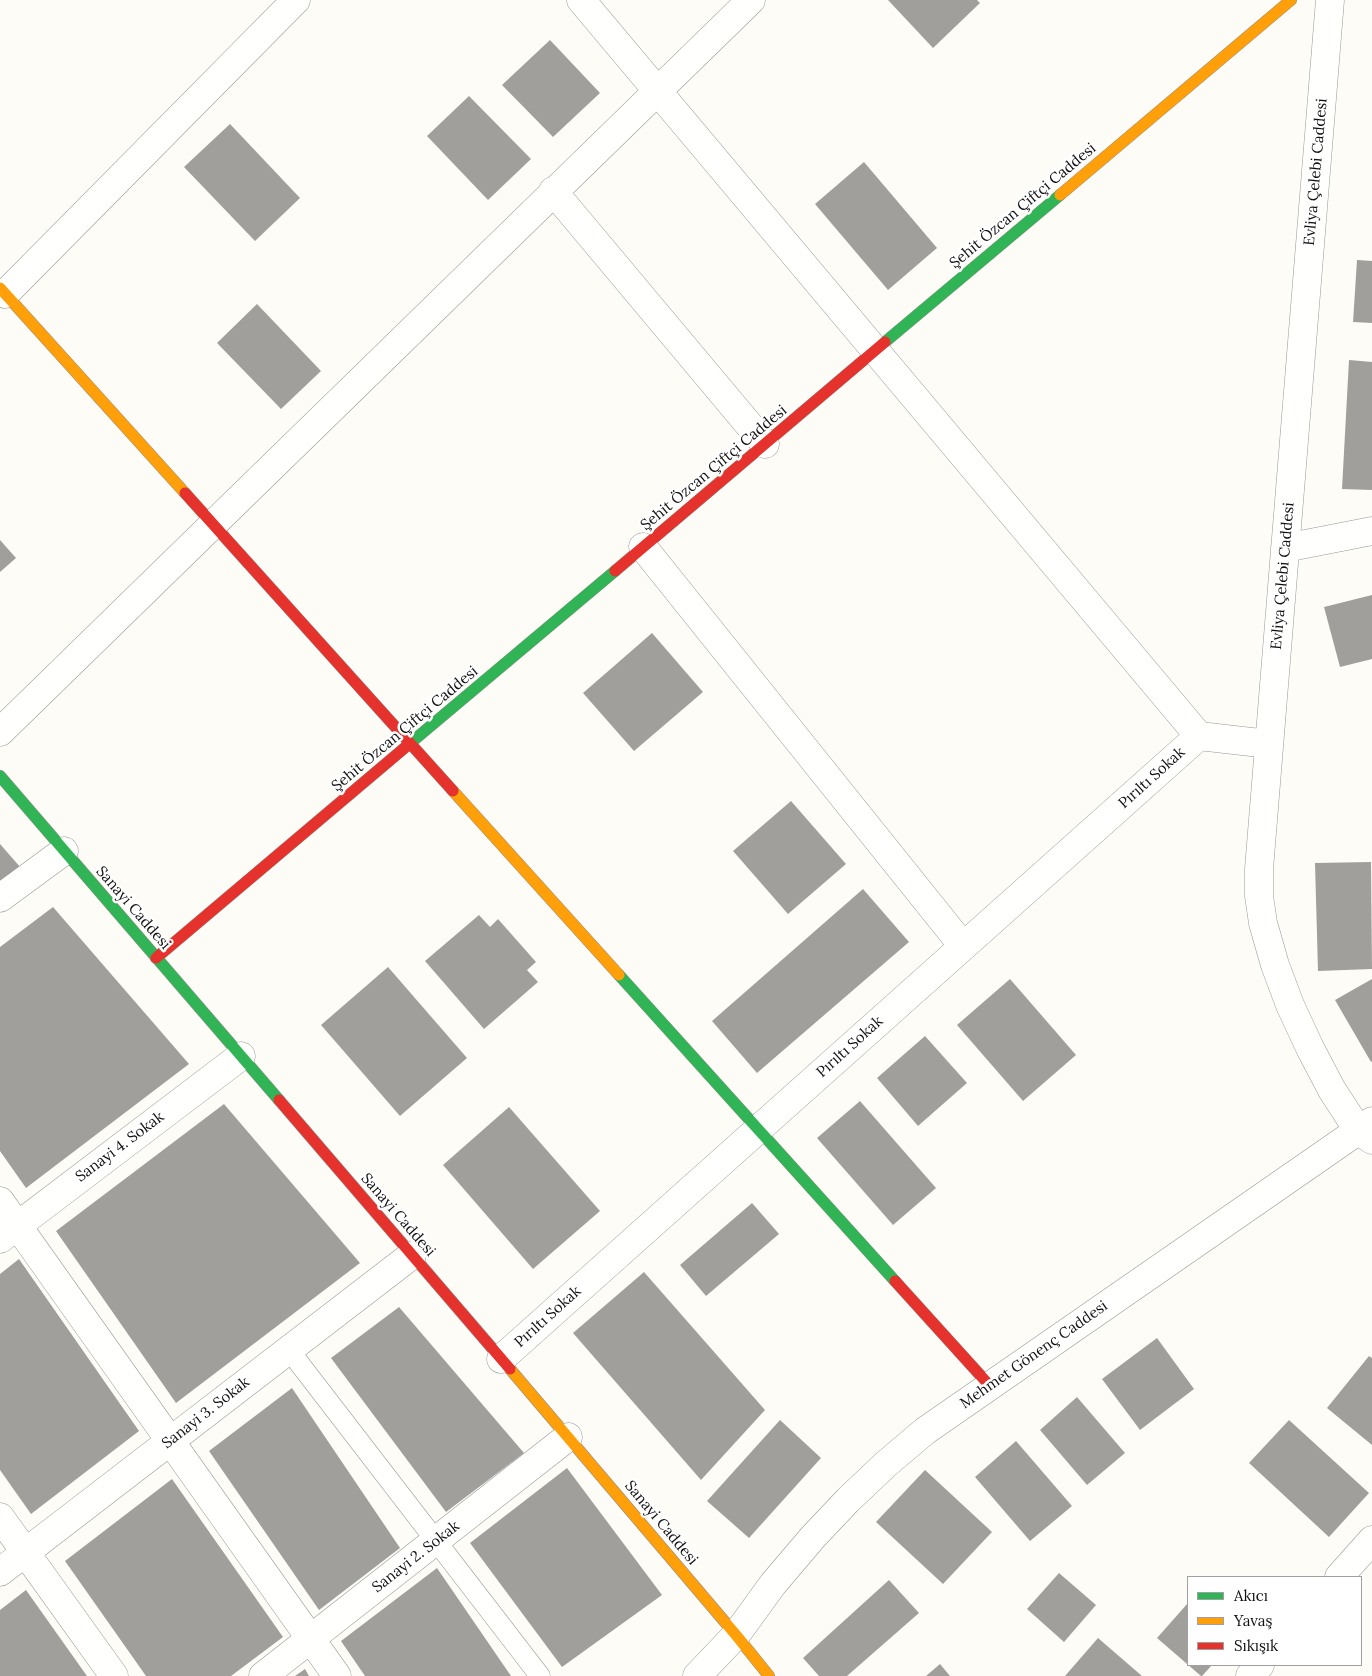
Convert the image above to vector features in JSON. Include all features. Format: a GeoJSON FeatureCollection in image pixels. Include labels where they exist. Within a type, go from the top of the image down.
{"type":"FeatureCollection","features":[{"type":"Feature","properties":{"kind":"street"},"geometry":{"type":"LineString","coordinates":[[296,0],[3,291],[990,1386]]}},
{"type":"Feature","properties":{"kind":"street"},"geometry":{"type":"LineString","coordinates":[[581,0],[1199,736],[1269,744]]}},
{"type":"Feature","properties":{"kind":"street"},"geometry":{"type":"LineString","coordinates":[[0,732],[750,0]]}},
{"type":"Feature","properties":{"kind":"street","name":"Şehit Özcan Çiftçi Caddesi"},"geometry":{"type":"LineString","coordinates":[[156,958],[1291,0]]}},
{"type":"Feature","properties":{"kind":"street","name":"Evliya Çelebi Caddesi"},"geometry":{"type":"LineString","coordinates":[[1330,0],[1259,869],[1263,923],[1290,1005],[1332,1090],[1368,1130]]}},
{"type":"Feature","properties":{"kind":"street"},"geometry":{"type":"LineString","coordinates":[[553,191],[765,444]]}},
{"type":"Feature","properties":{"kind":"street"},"geometry":{"type":"LineString","coordinates":[[1285,548],[1372,530]]}},
{"type":"Feature","properties":{"kind":"street"},"geometry":{"type":"LineString","coordinates":[[643,547],[963,946]]}},
{"type":"Feature","properties":{"kind":"street","name":"Pırıltı Sokak"},"geometry":{"type":"LineString","coordinates":[[501,1359],[1199,736]]}},
{"type":"Feature","properties":{"kind":"street","name":"Sanayi Caddesi"},"geometry":{"type":"LineString","coordinates":[[0,776],[568,1437],[770,1676]]}},
{"type":"Feature","properties":{"kind":"street"},"geometry":{"type":"LineString","coordinates":[[0,898],[64,851]]}},
{"type":"Feature","properties":{"kind":"street","name":"Sanayi 4. Sokak"},"geometry":{"type":"LineString","coordinates":[[9,1232],[241,1056]]}},
{"type":"Feature","properties":{"kind":"street","name":"Mehmet Gönenç Caddesi"},"geometry":{"type":"LineString","coordinates":[[697,1676],[736,1634],[773,1584],[813,1537],[886,1464],[925,1431],[1368,1130]]}},
{"type":"Feature","properties":{"kind":"street"},"geometry":{"type":"LineString","coordinates":[[0,1201],[9,1232],[170,1441],[337,1676]]}},
{"type":"Feature","properties":{"kind":"street","name":"Sanayi 3. Sokak"},"geometry":{"type":"LineString","coordinates":[[0,1572],[412,1255]]}},
{"type":"Feature","properties":{"kind":"street","name":"Sanayi 2. Sokak"},"geometry":{"type":"LineString","coordinates":[[263,1676],[568,1437]]}},
{"type":"Feature","properties":{"kind":"street"},"geometry":{"type":"LineString","coordinates":[[0,1516],[114,1676]]}},
{"type":"Feature","properties":{"kind":"street"},"geometry":{"type":"LineString","coordinates":[[1340,1576],[1372,1540]]}},
{"type":"Feature","properties":{"kind":"street"},"geometry":{"type":"LineString","coordinates":[[1250,1676],[1259,1666]]}},
{"type":"Feature","properties":{"kind":"lane"},"geometry":{"type":"LineString","coordinates":[[289,1350],[540,1676]]}},
{"type":"Feature","properties":{"kind":"building"},"geometry":{"type":"Polygon","coordinates":[[[888,0],[977,0],[980,3],[933,48],[888,0]]]}},
{"type":"Feature","properties":{"kind":"building"},"geometry":{"type":"Polygon","coordinates":[[[550,40],[600,93],[553,137],[502,85],[550,40]]]}},
{"type":"Feature","properties":{"kind":"building"},"geometry":{"type":"Polygon","coordinates":[[[469,96],[531,159],[488,200],[427,136],[469,96]]]}},
{"type":"Feature","properties":{"kind":"building"},"geometry":{"type":"Polygon","coordinates":[[[230,124],[300,198],[255,241],[184,167],[230,124]]]}},
{"type":"Feature","properties":{"kind":"building"},"geometry":{"type":"Polygon","coordinates":[[[864,162],[937,248],[888,290],[815,204],[864,162]]]}},
{"type":"Feature","properties":{"kind":"building"},"geometry":{"type":"Polygon","coordinates":[[[1357,260],[1372,261],[1372,323],[1353,322],[1357,260]]]}},
{"type":"Feature","properties":{"kind":"building"},"geometry":{"type":"Polygon","coordinates":[[[257,304],[321,371],[281,409],[217,343],[257,304]]]}},
{"type":"Feature","properties":{"kind":"building"},"geometry":{"type":"Polygon","coordinates":[[[1349,360],[1372,362],[1372,490],[1342,489],[1349,360]]]}},
{"type":"Feature","properties":{"kind":"building"},"geometry":{"type":"Polygon","coordinates":[[[0,540],[16,558],[0,572],[0,540]]]}},
{"type":"Feature","properties":{"kind":"building"},"geometry":{"type":"Polygon","coordinates":[[[1372,595],[1372,659],[1340,667],[1324,607],[1372,595]]]}},
{"type":"Feature","properties":{"kind":"building"},"geometry":{"type":"Polygon","coordinates":[[[652,633],[703,692],[634,751],[583,693],[652,633]]]}},
{"type":"Feature","properties":{"kind":"building"},"geometry":{"type":"Polygon","coordinates":[[[791,801],[846,864],[788,914],[733,851],[791,801]]]}},
{"type":"Feature","properties":{"kind":"building"},"geometry":{"type":"Polygon","coordinates":[[[0,844],[21,868],[0,883],[0,844]]]}},
{"type":"Feature","properties":{"kind":"building"},"geometry":{"type":"Polygon","coordinates":[[[1371,862],[1372,969],[1318,971],[1315,863],[1371,862]]]}},
{"type":"Feature","properties":{"kind":"building"},"geometry":{"type":"Polygon","coordinates":[[[863,889],[909,942],[757,1073],[712,1021],[863,889]]]}},
{"type":"Feature","properties":{"kind":"building"},"geometry":{"type":"Polygon","coordinates":[[[53,907],[189,1064],[26,1188],[0,1151],[0,947],[53,907]]]}},
{"type":"Feature","properties":{"kind":"building"},"geometry":{"type":"Polygon","coordinates":[[[479,915],[490,927],[498,919],[536,962],[527,970],[538,982],[484,1029],[425,961],[479,915]]]}},
{"type":"Feature","properties":{"kind":"building"},"geometry":{"type":"Polygon","coordinates":[[[388,967],[467,1058],[400,1116],[321,1025],[388,967]]]}},
{"type":"Feature","properties":{"kind":"building"},"geometry":{"type":"Polygon","coordinates":[[[1010,979],[1076,1055],[1023,1101],[957,1025],[1010,979]]]}},
{"type":"Feature","properties":{"kind":"building"},"geometry":{"type":"Polygon","coordinates":[[[1372,979],[1372,1061],[1371,1062],[1335,1000],[1372,979]]]}},
{"type":"Feature","properties":{"kind":"building"},"geometry":{"type":"Polygon","coordinates":[[[925,1036],[967,1083],[918,1126],[877,1078],[925,1036]]]}},
{"type":"Feature","properties":{"kind":"building"},"geometry":{"type":"Polygon","coordinates":[[[860,1101],[936,1188],[893,1225],[817,1138],[860,1101]]]}},
{"type":"Feature","properties":{"kind":"building"},"geometry":{"type":"Polygon","coordinates":[[[224,1104],[360,1263],[176,1403],[56,1231],[224,1104]]]}},
{"type":"Feature","properties":{"kind":"building"},"geometry":{"type":"Polygon","coordinates":[[[509,1107],[600,1211],[533,1269],[443,1165],[509,1107]]]}},
{"type":"Feature","properties":{"kind":"building"},"geometry":{"type":"Polygon","coordinates":[[[752,1203],[779,1234],[706,1296],[680,1265],[752,1203]]]}},
{"type":"Feature","properties":{"kind":"building"},"geometry":{"type":"Polygon","coordinates":[[[19,1259],[139,1431],[31,1514],[0,1470],[0,1274],[19,1259]]]}},
{"type":"Feature","properties":{"kind":"building"},"geometry":{"type":"Polygon","coordinates":[[[644,1272],[765,1410],[701,1480],[573,1333],[644,1272]]]}},
{"type":"Feature","properties":{"kind":"building"},"geometry":{"type":"Polygon","coordinates":[[[399,1307],[524,1453],[446,1512],[331,1358],[399,1307]]]}},
{"type":"Feature","properties":{"kind":"building"},"geometry":{"type":"Polygon","coordinates":[[[1157,1338],[1194,1389],[1140,1430],[1102,1379],[1157,1338]]]}},
{"type":"Feature","properties":{"kind":"building"},"geometry":{"type":"Polygon","coordinates":[[[1369,1356],[1372,1358],[1372,1445],[1327,1408],[1369,1356]]]}},
{"type":"Feature","properties":{"kind":"building"},"geometry":{"type":"Polygon","coordinates":[[[292,1388],[400,1548],[319,1610],[209,1451],[292,1388]]]}},
{"type":"Feature","properties":{"kind":"building"},"geometry":{"type":"Polygon","coordinates":[[[1077,1397],[1125,1453],[1087,1485],[1040,1430],[1077,1397]]]}},
{"type":"Feature","properties":{"kind":"building"},"geometry":{"type":"Polygon","coordinates":[[[780,1420],[821,1458],[749,1538],[707,1501],[780,1420]]]}},
{"type":"Feature","properties":{"kind":"building"},"geometry":{"type":"Polygon","coordinates":[[[1289,1420],[1369,1493],[1329,1537],[1249,1463],[1289,1420]]]}},
{"type":"Feature","properties":{"kind":"building"},"geometry":{"type":"Polygon","coordinates":[[[1016,1441],[1072,1506],[1030,1541],[975,1477],[1016,1441]]]}},
{"type":"Feature","properties":{"kind":"building"},"geometry":{"type":"Polygon","coordinates":[[[567,1468],[662,1595],[562,1667],[470,1543],[567,1468]]]}},
{"type":"Feature","properties":{"kind":"building"},"geometry":{"type":"Polygon","coordinates":[[[925,1470],[992,1532],[943,1584],[876,1522],[925,1470]]]}},
{"type":"Feature","properties":{"kind":"building"},"geometry":{"type":"Polygon","coordinates":[[[172,1479],[283,1637],[231,1676],[146,1676],[65,1561],[172,1479]]]}},
{"type":"Feature","properties":{"kind":"building"},"geometry":{"type":"Polygon","coordinates":[[[437,1568],[511,1676],[365,1676],[341,1641],[437,1568]]]}},
{"type":"Feature","properties":{"kind":"building"},"geometry":{"type":"Polygon","coordinates":[[[1059,1573],[1096,1605],[1064,1642],[1027,1609],[1059,1573]]]}},
{"type":"Feature","properties":{"kind":"building"},"geometry":{"type":"Polygon","coordinates":[[[889,1580],[919,1613],[847,1676],[819,1676],[803,1658],[889,1580]]]}},
{"type":"Feature","properties":{"kind":"building"},"geometry":{"type":"Polygon","coordinates":[[[26,1590],[87,1676],[0,1676],[0,1610],[26,1590]]]}},
{"type":"Feature","properties":{"kind":"building"},"geometry":{"type":"Polygon","coordinates":[[[1187,1604],[1187,1664],[1157,1638],[1187,1604]]]}},
{"type":"Feature","properties":{"kind":"building"},"geometry":{"type":"Polygon","coordinates":[[[1098,1638],[1142,1676],[1065,1676],[1098,1638]]]}},
{"type":"Feature","properties":{"kind":"building"},"geometry":{"type":"Polygon","coordinates":[[[940,1664],[950,1676],[926,1676],[940,1664]]]}},
{"type":"Feature","properties":{"kind":"building"},"geometry":{"type":"Polygon","coordinates":[[[1189,1666],[1211,1666],[1201,1676],[1189,1666]]]}},
{"type":"Feature","properties":{"kind":"building"},"geometry":{"type":"Polygon","coordinates":[[[305,1669],[309,1676],[295,1676],[305,1669]]]}},
{"type":"Feature","properties":{"kind":"traffic: fast"},"geometry":{"type":"LineString","coordinates":[[885,342],[1060,195]]}},
{"type":"Feature","properties":{"kind":"traffic: fast"},"geometry":{"type":"LineString","coordinates":[[408,745],[615,571]]}},
{"type":"Feature","properties":{"kind":"traffic: fast"},"geometry":{"type":"LineString","coordinates":[[0,776],[279,1100]]}},
{"type":"Feature","properties":{"kind":"traffic: fast"},"geometry":{"type":"LineString","coordinates":[[619,975],[895,1281]]}},
{"type":"Feature","properties":{"kind":"traffic: slow"},"geometry":{"type":"LineString","coordinates":[[1060,195],[1291,0]]}},
{"type":"Feature","properties":{"kind":"traffic: slow"},"geometry":{"type":"LineString","coordinates":[[0,288],[185,493]]}},
{"type":"Feature","properties":{"kind":"traffic: slow"},"geometry":{"type":"LineString","coordinates":[[453,791],[619,975]]}},
{"type":"Feature","properties":{"kind":"traffic: slow"},"geometry":{"type":"LineString","coordinates":[[510,1369],[769,1676]]}},
{"type":"Feature","properties":{"kind":"traffic: jam"},"geometry":{"type":"LineString","coordinates":[[615,571],[885,342]]}},
{"type":"Feature","properties":{"kind":"traffic: jam"},"geometry":{"type":"LineString","coordinates":[[185,493],[453,791]]}},
{"type":"Feature","properties":{"kind":"traffic: jam"},"geometry":{"type":"LineString","coordinates":[[156,958],[408,745]]}},
{"type":"Feature","properties":{"kind":"traffic: jam"},"geometry":{"type":"LineString","coordinates":[[279,1100],[510,1369]]}},
{"type":"Feature","properties":{"kind":"traffic: jam"},"geometry":{"type":"LineString","coordinates":[[895,1281],[990,1386]]}}]}
